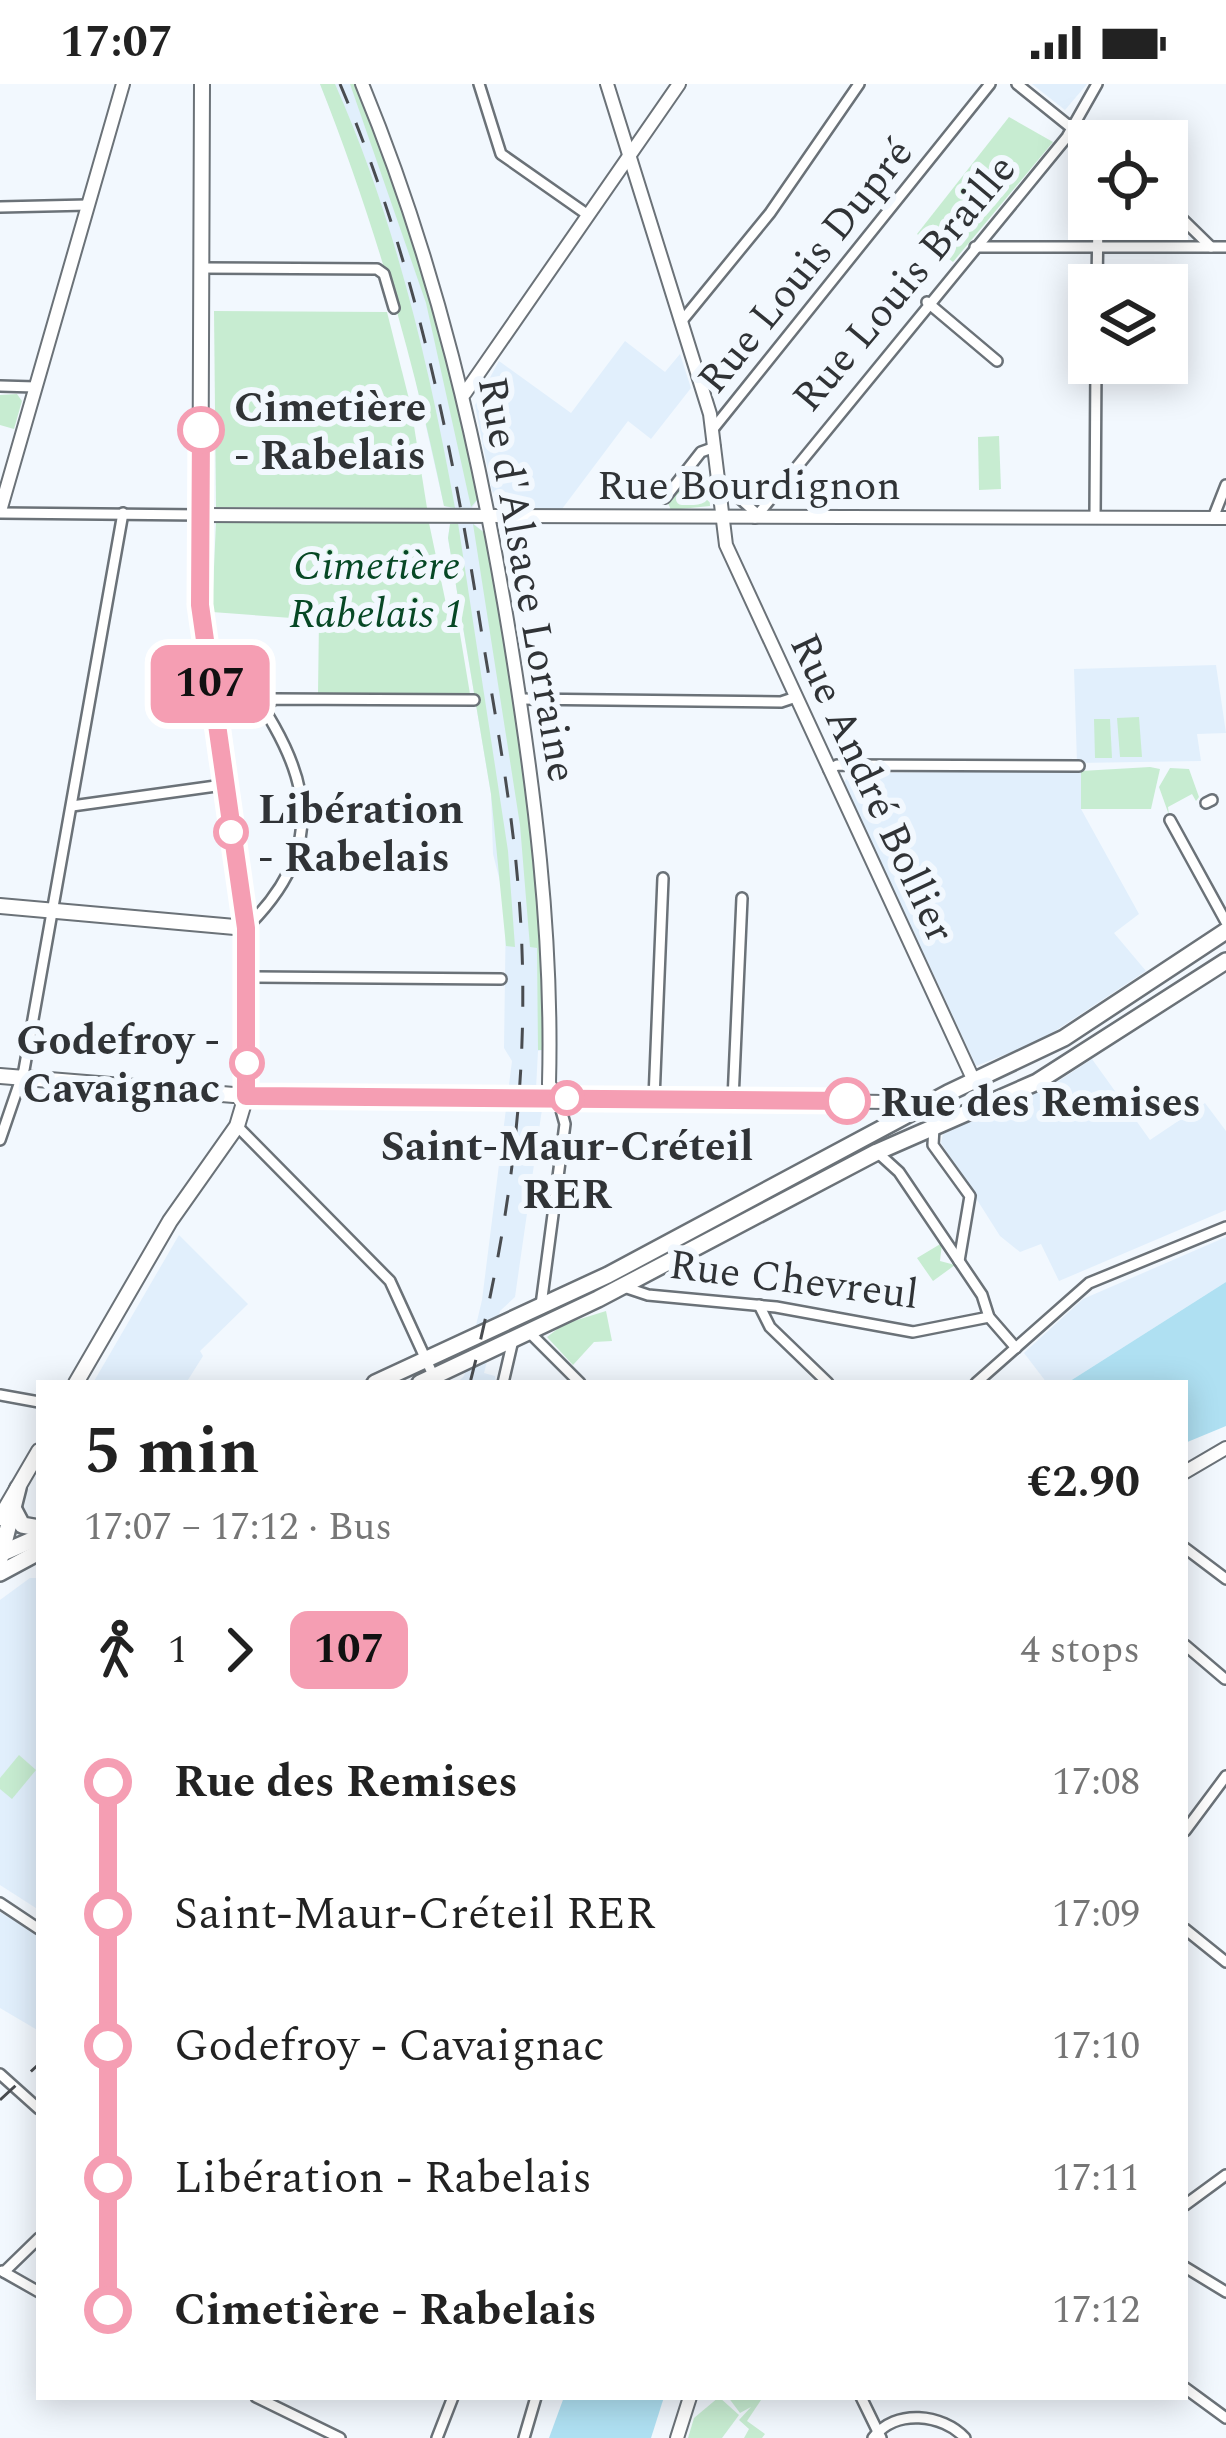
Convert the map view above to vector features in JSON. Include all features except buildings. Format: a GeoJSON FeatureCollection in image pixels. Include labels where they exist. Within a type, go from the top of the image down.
{"type":"FeatureCollection","features":[{"type":"Feature","properties":{"kind":"main road"},"geometry":{"type":"LineString","coordinates":[[78,1380],[170,1221],[237,1126],[246,1096],[246,928],[206,650],[201,515],[202,84]]}},
{"type":"Feature","properties":{"kind":"main road"},"geometry":{"type":"LineString","coordinates":[[0,906],[246,928]]}},
{"type":"Feature","properties":{"kind":"main road"},"geometry":{"type":"LineString","coordinates":[[381,1380],[560,1297],[915,1110],[1064,1038],[1226,932]]}},
{"type":"Feature","properties":{"kind":"main road"},"geometry":{"type":"LineString","coordinates":[[427,1380],[622,1286],[878,1152],[1037,1082],[1226,962]]}},
{"type":"Feature","properties":{"kind":"main road"},"geometry":{"type":"LineString","coordinates":[[0,1076],[246,1096]]}},
{"type":"Feature","properties":{"kind":"main road"},"geometry":{"type":"LineString","coordinates":[[560,1297],[568,1313]]}},
{"type":"Feature","properties":{"kind":"main road"},"geometry":{"type":"LineString","coordinates":[[529,1332],[533,1309]]}},
{"type":"Feature","properties":{"kind":"main road"},"geometry":{"type":"LineString","coordinates":[[513,1340],[533,1309]]}},
{"type":"Feature","properties":{"kind":"main road"},"geometry":{"type":"LineString","coordinates":[[2,1559],[7,1513],[36,1455]]}},
{"type":"Feature","properties":{"kind":"main road"},"geometry":{"type":"LineString","coordinates":[[7,1513],[36,1532]]}},
{"type":"Feature","properties":{"kind":"main road"},"geometry":{"type":"LineString","coordinates":[[2,1559],[36,1535]]}},
{"type":"Feature","properties":{"kind":"main road"},"geometry":{"type":"LineString","coordinates":[[2,1559],[36,1553]]}},
{"type":"Feature","properties":{"kind":"street"},"geometry":{"type":"LineString","coordinates":[[122,84],[0,512],[201,515]]}},
{"type":"Feature","properties":{"kind":"street","name":"Rue d'Alsace Lorraine"},"geometry":{"type":"LineString","coordinates":[[362,84],[419,239],[464,394],[490,516],[545,890],[549,1084],[558,1098]]}},
{"type":"Feature","properties":{"kind":"street"},"geometry":{"type":"LineString","coordinates":[[478,84],[500,154],[588,215]]}},
{"type":"Feature","properties":{"kind":"street","name":"Rue André Bollier"},"geometry":{"type":"LineString","coordinates":[[607,84],[713,429],[726,545],[974,1082]]}},
{"type":"Feature","properties":{"kind":"street"},"geometry":{"type":"LineString","coordinates":[[464,394],[679,84]]}},
{"type":"Feature","properties":{"kind":"street"},"geometry":{"type":"LineString","coordinates":[[680,322],[770,213],[859,84]]}},
{"type":"Feature","properties":{"kind":"street","name":"Rue Louis Dupré"},"geometry":{"type":"LineString","coordinates":[[713,429],[990,84]]}},
{"type":"Feature","properties":{"kind":"street"},"geometry":{"type":"LineString","coordinates":[[1017,84],[1068,126]]}},
{"type":"Feature","properties":{"kind":"street","name":"Rue Louis Braille"},"geometry":{"type":"LineString","coordinates":[[1076,120],[1097,84]]}},
{"type":"Feature","properties":{"kind":"street","name":"Rue Louis Braille"},"geometry":{"type":"LineString","coordinates":[[755,515],[1068,132]]}},
{"type":"Feature","properties":{"kind":"street"},"geometry":{"type":"LineString","coordinates":[[0,207],[88,205]]}},
{"type":"Feature","properties":{"kind":"street"},"geometry":{"type":"LineString","coordinates":[[1188,225],[1211,247]]}},
{"type":"Feature","properties":{"kind":"street"},"geometry":{"type":"LineString","coordinates":[[1097,240],[1097,264]]}},
{"type":"Feature","properties":{"kind":"street"},"geometry":{"type":"LineString","coordinates":[[975,247],[1226,247]]}},
{"type":"Feature","properties":{"kind":"street"},"geometry":{"type":"LineString","coordinates":[[201,268],[381,271],[394,308]]}},
{"type":"Feature","properties":{"kind":"street"},"geometry":{"type":"LineString","coordinates":[[927,302],[997,361]]}},
{"type":"Feature","properties":{"kind":"street"},"geometry":{"type":"LineString","coordinates":[[1095,517],[1096,384]]}},
{"type":"Feature","properties":{"kind":"street"},"geometry":{"type":"LineString","coordinates":[[0,386],[35,387]]}},
{"type":"Feature","properties":{"kind":"street","name":"Rue Louis Dupré"},"geometry":{"type":"LineString","coordinates":[[665,497],[701,452],[716,447]]}},
{"type":"Feature","properties":{"kind":"street","name":"Rue Bourdignon"},"geometry":{"type":"LineString","coordinates":[[718,478],[755,515]]}},
{"type":"Feature","properties":{"kind":"street"},"geometry":{"type":"LineString","coordinates":[[1219,518],[1226,485]]}},
{"type":"Feature","properties":{"kind":"street"},"geometry":{"type":"LineString","coordinates":[[0,1140],[22,1078],[123,513]]}},
{"type":"Feature","properties":{"kind":"street","name":"Rue Bourdignon"},"geometry":{"type":"LineString","coordinates":[[201,515],[1219,518]]}},
{"type":"Feature","properties":{"kind":"street"},"geometry":{"type":"LineString","coordinates":[[206,650],[224,652],[264,706],[291,749],[303,800],[291,862],[246,928]]}},
{"type":"Feature","properties":{"kind":"street"},"geometry":{"type":"LineString","coordinates":[[520,699],[781,702],[796,697]]}},
{"type":"Feature","properties":{"kind":"street"},"geometry":{"type":"LineString","coordinates":[[264,706],[275,699],[474,700]]}},
{"type":"Feature","properties":{"kind":"street"},"geometry":{"type":"LineString","coordinates":[[829,770],[837,765],[1079,766]]}},
{"type":"Feature","properties":{"kind":"street"},"geometry":{"type":"LineString","coordinates":[[71,806],[224,785]]}},
{"type":"Feature","properties":{"kind":"street"},"geometry":{"type":"LineString","coordinates":[[1170,820],[1226,922]]}},
{"type":"Feature","properties":{"kind":"street"},"geometry":{"type":"LineString","coordinates":[[654,1099],[663,878]]}},
{"type":"Feature","properties":{"kind":"street"},"geometry":{"type":"LineString","coordinates":[[733,1100],[742,898]]}},
{"type":"Feature","properties":{"kind":"street"},"geometry":{"type":"LineString","coordinates":[[248,977],[501,979]]}},
{"type":"Feature","properties":{"kind":"street"},"geometry":{"type":"LineString","coordinates":[[974,1082],[994,1100]]}},
{"type":"Feature","properties":{"kind":"street"},"geometry":{"type":"LineString","coordinates":[[246,1096],[508,1097]]}},
{"type":"Feature","properties":{"kind":"street"},"geometry":{"type":"LineString","coordinates":[[536,1098],[889,1102],[915,1110]]}},
{"type":"Feature","properties":{"kind":"street"},"geometry":{"type":"LineString","coordinates":[[533,1309],[565,1128],[566,1111],[558,1098]]}},
{"type":"Feature","properties":{"kind":"street"},"geometry":{"type":"LineString","coordinates":[[237,1126],[390,1281],[427,1359],[427,1380]]}},
{"type":"Feature","properties":{"kind":"street"},"geometry":{"type":"LineString","coordinates":[[934,1127],[933,1145],[971,1205],[959,1261]]}},
{"type":"Feature","properties":{"kind":"street"},"geometry":{"type":"LineString","coordinates":[[878,1152],[899,1172],[982,1295],[989,1317],[1016,1348]]}},
{"type":"Feature","properties":{"kind":"street"},"geometry":{"type":"LineString","coordinates":[[979,1380],[1089,1282],[1226,1227]]}},
{"type":"Feature","properties":{"kind":"street","name":"Rue Chevreul"},"geometry":{"type":"LineString","coordinates":[[622,1286],[648,1295],[759,1305],[914,1332],[989,1317]]}},
{"type":"Feature","properties":{"kind":"street"},"geometry":{"type":"LineString","coordinates":[[759,1305],[770,1327],[825,1380]]}},
{"type":"Feature","properties":{"kind":"street"},"geometry":{"type":"LineString","coordinates":[[529,1332],[577,1380]]}},
{"type":"Feature","properties":{"kind":"street"},"geometry":{"type":"LineString","coordinates":[[504,1380],[513,1340]]}},
{"type":"Feature","properties":{"kind":"street"},"geometry":{"type":"LineString","coordinates":[[0,1395],[36,1401]]}},
{"type":"Feature","properties":{"kind":"street"},"geometry":{"type":"LineString","coordinates":[[1188,1471],[1224,1454]]}},
{"type":"Feature","properties":{"kind":"street"},"geometry":{"type":"LineString","coordinates":[[1188,1549],[1226,1579]]}},
{"type":"Feature","properties":{"kind":"street"},"geometry":{"type":"LineString","coordinates":[[1188,1647],[1225,1678]]}},
{"type":"Feature","properties":{"kind":"street"},"geometry":{"type":"LineString","coordinates":[[1188,1827],[1226,1776]]}},
{"type":"Feature","properties":{"kind":"street"},"geometry":{"type":"LineString","coordinates":[[0,1903],[36,1927]]}},
{"type":"Feature","properties":{"kind":"street"},"geometry":{"type":"LineString","coordinates":[[1188,1931],[1226,1962]]}},
{"type":"Feature","properties":{"kind":"street"},"geometry":{"type":"LineString","coordinates":[[0,2074],[36,2103]]}},
{"type":"Feature","properties":{"kind":"street"},"geometry":{"type":"LineString","coordinates":[[1188,2203],[1225,2177]]}},
{"type":"Feature","properties":{"kind":"street"},"geometry":{"type":"LineString","coordinates":[[36,2241],[2,2271],[36,2290]]}},
{"type":"Feature","properties":{"kind":"street"},"geometry":{"type":"LineString","coordinates":[[1188,2269],[1226,2292]]}},
{"type":"Feature","properties":{"kind":"street"},"geometry":{"type":"LineString","coordinates":[[1188,2390],[1226,2418]]}},
{"type":"Feature","properties":{"kind":"street"},"geometry":{"type":"LineString","coordinates":[[262,2400],[340,2438]]}},
{"type":"Feature","properties":{"kind":"street"},"geometry":{"type":"LineString","coordinates":[[436,2438],[452,2400]]}},
{"type":"Feature","properties":{"kind":"street"},"geometry":{"type":"LineString","coordinates":[[524,2438],[535,2400]]}},
{"type":"Feature","properties":{"kind":"street"},"geometry":{"type":"LineString","coordinates":[[677,2438],[689,2400]]}},
{"type":"Feature","properties":{"kind":"street"},"geometry":{"type":"LineString","coordinates":[[862,2400],[878,2435],[908,2419],[939,2418],[965,2438]]}},
{"type":"Feature","properties":{"kind":"shaded area"},"geometry":{"type":"Polygon","coordinates":[[[320,84],[356,84],[379,137],[481,495],[472,508],[473,523],[486,534],[533,812],[543,1050],[538,1051],[535,1108],[542,1109],[515,1297],[500,1311],[484,1373],[496,1380],[460,1380],[482,1300],[512,1061],[504,1048],[506,905],[493,854],[491,794],[448,538],[450,524],[457,522],[455,509],[444,506],[399,307],[369,206],[320,84]]]}},
{"type":"Feature","properties":{"kind":"shaded area"},"geometry":{"type":"Polygon","coordinates":[[[1032,84],[1087,84],[1065,110],[1032,84]]]}},
{"type":"Feature","properties":{"kind":"shaded area"},"geometry":{"type":"Polygon","coordinates":[[[1128,240],[1176,240],[1174,243],[1128,240]]]}},
{"type":"Feature","properties":{"kind":"shaded area"},"geometry":{"type":"Polygon","coordinates":[[[625,341],[665,372],[680,354],[691,388],[651,439],[628,421],[562,509],[502,509],[492,491],[475,405],[499,361],[571,413],[625,341]]]}},
{"type":"Feature","properties":{"kind":"shaded area"},"geometry":{"type":"Polygon","coordinates":[[[1216,665],[1226,733],[1197,734],[1201,761],[1077,763],[1074,669],[1216,665]]]}},
{"type":"Feature","properties":{"kind":"shaded area"},"geometry":{"type":"Polygon","coordinates":[[[1081,771],[1081,809],[1139,914],[1114,933],[1146,971],[1040,1041],[976,1066],[844,782],[851,773],[1081,771]]]}},
{"type":"Feature","properties":{"kind":"shaded area"},"geometry":{"type":"Polygon","coordinates":[[[1092,1059],[1150,1140],[1205,1103],[1226,1131],[1226,1210],[1059,1281],[1041,1244],[1020,1252],[1000,1236],[941,1143],[943,1134],[1060,1080],[1092,1059]]]}},
{"type":"Feature","properties":{"kind":"shaded area"},"geometry":{"type":"Polygon","coordinates":[[[179,1235],[248,1304],[200,1351],[203,1356],[188,1380],[95,1380],[179,1235]]]}},
{"type":"Feature","properties":{"kind":"shaded area"},"geometry":{"type":"Polygon","coordinates":[[[1226,1237],[1226,1282],[1072,1380],[1045,1380],[1024,1353],[1083,1299],[1226,1237]]]}},
{"type":"Feature","properties":{"kind":"shaded area"},"geometry":{"type":"Polygon","coordinates":[[[36,1578],[36,1908],[0,1885],[0,1600],[36,1578]]]}},
{"type":"Feature","properties":{"kind":"shaded area"},"geometry":{"type":"Polygon","coordinates":[[[0,1912],[36,1934],[36,2029],[0,2008],[0,1912]]]}},
{"type":"Feature","properties":{"kind":"green space"},"geometry":{"type":"Polygon","coordinates":[[[320,84],[335,84],[392,240],[434,400],[455,508],[444,506],[391,292],[320,84]]]}},
{"type":"Feature","properties":{"kind":"green space"},"geometry":{"type":"Polygon","coordinates":[[[350,84],[356,84],[376,134],[427,286],[481,495],[471,507],[426,303],[350,84]]]}},
{"type":"Feature","properties":{"kind":"green space"},"geometry":{"type":"Polygon","coordinates":[[[1009,117],[1053,142],[953,262],[917,234],[1009,117]]]}},
{"type":"Feature","properties":{"kind":"green space"},"geometry":{"type":"Polygon","coordinates":[[[214,311],[387,312],[411,407],[427,508],[216,507],[214,311]]]}},
{"type":"Feature","properties":{"kind":"green space"},"geometry":{"type":"Polygon","coordinates":[[[17,394],[22,401],[14,429],[0,425],[0,395],[17,394]]]}},
{"type":"Feature","properties":{"kind":"green space"},"geometry":{"type":"Polygon","coordinates":[[[999,436],[1001,489],[979,490],[978,437],[999,436]]]}},
{"type":"Feature","properties":{"kind":"green space"},"geometry":{"type":"Polygon","coordinates":[[[696,466],[708,475],[710,506],[671,510],[668,503],[696,466]]]}},
{"type":"Feature","properties":{"kind":"green space","name":"Cimetière Rabelais 1"},"geometry":{"type":"Polygon","coordinates":[[[216,522],[429,523],[449,618],[458,622],[470,694],[318,693],[319,620],[212,612],[216,522]]]}},
{"type":"Feature","properties":{"kind":"green space"},"geometry":{"type":"Polygon","coordinates":[[[458,523],[508,851],[515,947],[506,946],[491,794],[448,538],[450,524],[458,523]]]}},
{"type":"Feature","properties":{"kind":"green space"},"geometry":{"type":"Polygon","coordinates":[[[473,524],[486,534],[527,791],[540,920],[543,1050],[538,1050],[537,948],[530,947],[520,825],[473,524]]]}},
{"type":"Feature","properties":{"kind":"green space"},"geometry":{"type":"Polygon","coordinates":[[[1139,717],[1142,757],[1120,757],[1117,718],[1139,717]]]}},
{"type":"Feature","properties":{"kind":"green space"},"geometry":{"type":"Polygon","coordinates":[[[1094,719],[1110,719],[1112,758],[1095,758],[1094,719]]]}},
{"type":"Feature","properties":{"kind":"green space"},"geometry":{"type":"Polygon","coordinates":[[[1170,768],[1189,769],[1199,797],[1196,801],[1192,794],[1168,807],[1169,815],[1159,787],[1170,768]]]}},
{"type":"Feature","properties":{"kind":"green space"},"geometry":{"type":"Polygon","coordinates":[[[1160,769],[1151,809],[1081,809],[1081,771],[1160,769]]]}},
{"type":"Feature","properties":{"kind":"green space"},"geometry":{"type":"Polygon","coordinates":[[[942,1243],[940,1261],[955,1265],[933,1281],[917,1258],[942,1243]]]}},
{"type":"Feature","properties":{"kind":"green space"},"geometry":{"type":"Polygon","coordinates":[[[606,1311],[612,1341],[594,1342],[573,1365],[547,1337],[564,1324],[606,1311]]]}},
{"type":"Feature","properties":{"kind":"green space"},"geometry":{"type":"Polygon","coordinates":[[[19,1755],[36,1770],[12,1799],[0,1789],[0,1778],[19,1755]]]}},
{"type":"Feature","properties":{"kind":"green space"},"geometry":{"type":"Polygon","coordinates":[[[715,2400],[722,2400],[739,2415],[722,2438],[688,2438],[694,2418],[715,2400]]]}},
{"type":"Feature","properties":{"kind":"green space"},"geometry":{"type":"Polygon","coordinates":[[[730,2400],[761,2400],[747,2421],[765,2434],[762,2438],[744,2438],[749,2429],[739,2420],[751,2407],[740,2413],[730,2400]]]}},
{"type":"Feature","properties":{"kind":"water"},"geometry":{"type":"Polygon","coordinates":[[[1226,1282],[1226,1426],[1188,1442],[1188,1380],[1072,1380],[1226,1282]]]}},
{"type":"Feature","properties":{"kind":"water"},"geometry":{"type":"Polygon","coordinates":[[[563,2400],[663,2400],[651,2438],[549,2438],[563,2400]]]}},
{"type":"Feature","properties":{"kind":"tunnel"},"geometry":{"type":"LineString","coordinates":[[508,1097],[536,1098]]}},
{"type":"Feature","properties":{"kind":"railway"},"geometry":{"type":"LineString","coordinates":[[340,84],[388,212],[441,409],[502,753],[516,861],[523,1020],[515,1142],[497,1263],[471,1380]]}},
{"type":"Feature","properties":{"kind":"railway"},"geometry":{"type":"LineString","coordinates":[[0,2100],[36,2067]]}},
{"type":"Feature","properties":{"kind":"bus line","name":"107"},"geometry":{"type":"LineString","coordinates":[[201,430],[200,605],[246,928],[246,1096],[847,1101]]}},
{"type":"Feature","properties":{"kind":"place","name":"Cimetière - Rabelais"},"geometry":{"type":"Point","coordinates":[201,430]}},
{"type":"Feature","properties":{"kind":"place","name":"Libération - Rabelais"},"geometry":{"type":"Point","coordinates":[231,832]}},
{"type":"Feature","properties":{"kind":"place","name":"Godefroy - Cavaignac"},"geometry":{"type":"Point","coordinates":[247,1063]}},
{"type":"Feature","properties":{"kind":"place","name":"Saint-Maur-Créteil RER"},"geometry":{"type":"Point","coordinates":[567,1098]}},
{"type":"Feature","properties":{"kind":"place","name":"Rue des Remises"},"geometry":{"type":"Point","coordinates":[847,1101]}}]}
